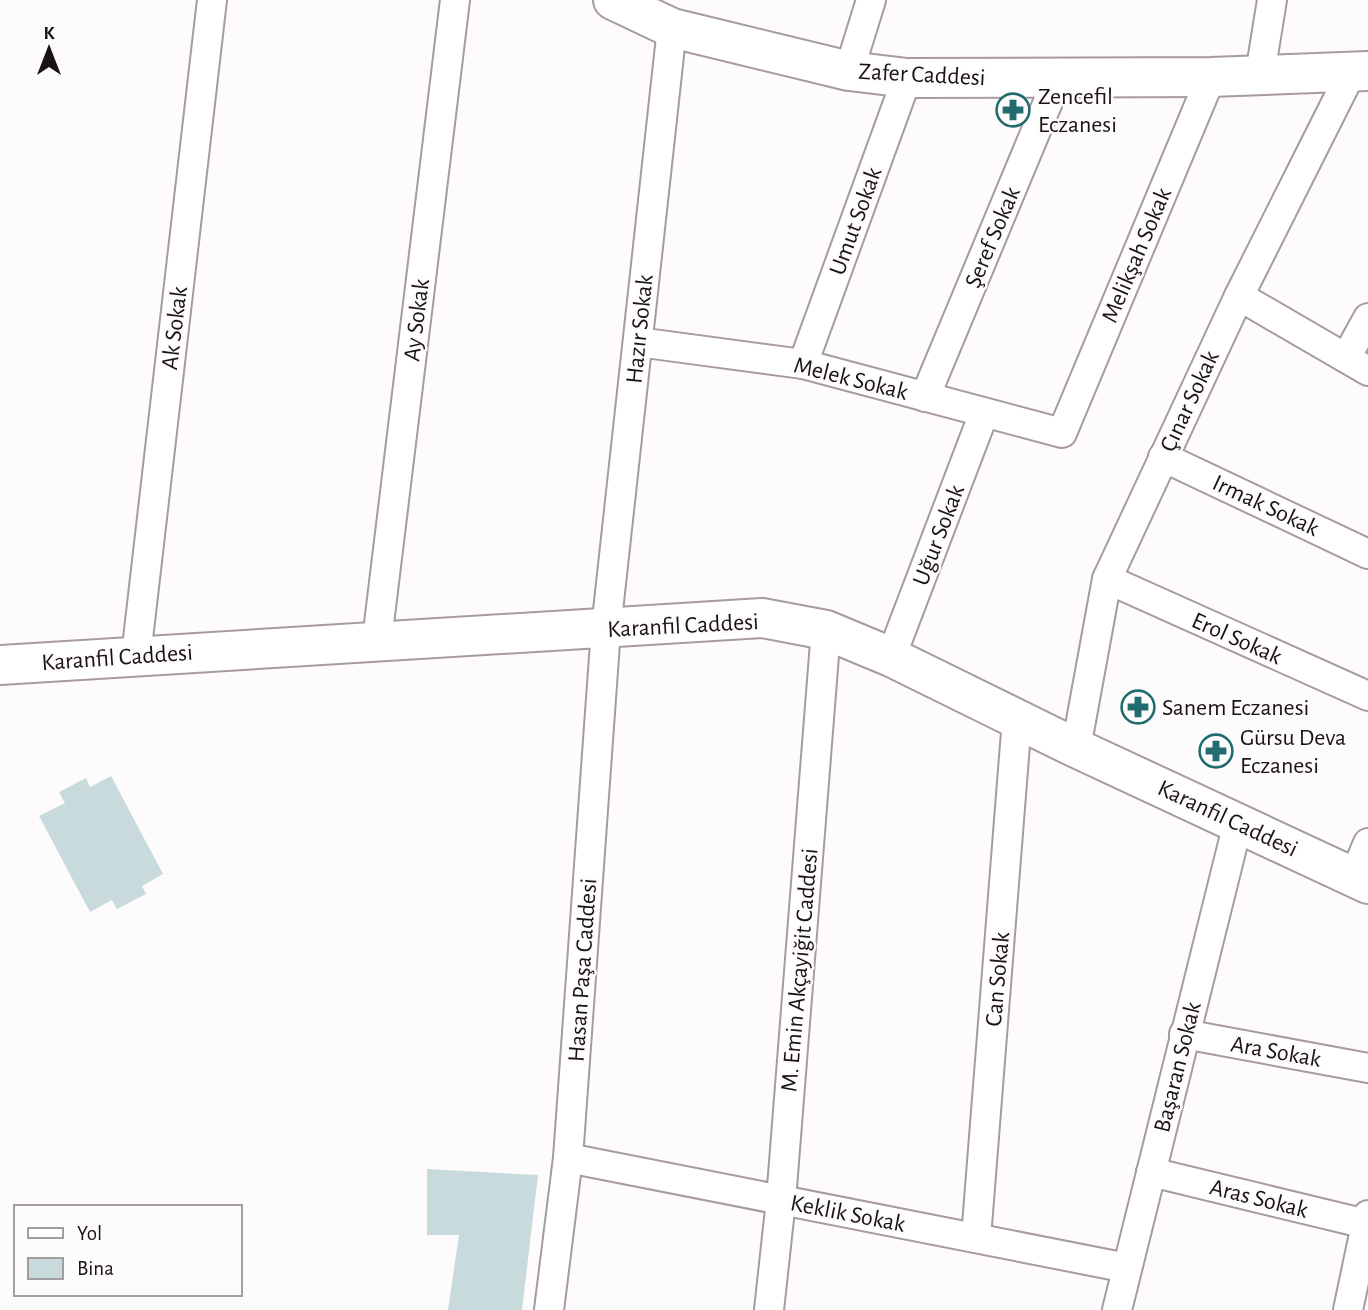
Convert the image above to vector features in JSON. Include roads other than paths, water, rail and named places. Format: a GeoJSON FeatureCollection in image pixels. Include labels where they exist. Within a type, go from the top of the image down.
{"type":"FeatureCollection","features":[{"type":"Feature","properties":{"kind":"main road","name":"Zafer Caddesi"},"geometry":{"type":"LineString","coordinates":[[613,0],[676,14],[849,71],[907,78],[1211,77],[1360,71]]}},
{"type":"Feature","properties":{"kind":"main road","name":"Karanfil Caddesi"},"geometry":{"type":"LineString","coordinates":[[0,665],[762,618],[826,630],[891,657],[1076,748],[1238,823],[1364,871]]}},
{"type":"Feature","properties":{"kind":"street","name":"Ak Sokak"},"geometry":{"type":"LineString","coordinates":[[136,656],[212,0]]}},
{"type":"Feature","properties":{"kind":"street","name":"Ay Sokak"},"geometry":{"type":"LineString","coordinates":[[377,640],[455,0]]}},
{"type":"Feature","properties":{"kind":"street"},"geometry":{"type":"LineString","coordinates":[[849,71],[871,0]]}},
{"type":"Feature","properties":{"kind":"street"},"geometry":{"type":"LineString","coordinates":[[1260,74],[1272,0]]}},
{"type":"Feature","properties":{"kind":"street","name":"Hazır Sokak"},"geometry":{"type":"LineString","coordinates":[[606,629],[676,14]]}},
{"type":"Feature","properties":{"kind":"street","name":"Çınar Sokak"},"geometry":{"type":"LineString","coordinates":[[1076,748],[1107,579],[1239,296],[1360,71]]}},
{"type":"Feature","properties":{"kind":"street","name":"Melikşah Sokak"},"geometry":{"type":"LineString","coordinates":[[1062,433],[1211,77]]}},
{"type":"Feature","properties":{"kind":"street","name":"Umut Sokak"},"geometry":{"type":"LineString","coordinates":[[803,364],[907,78]]}},
{"type":"Feature","properties":{"kind":"street","name":"Şeref Sokak"},"geometry":{"type":"LineString","coordinates":[[925,397],[1058,78]]}},
{"type":"Feature","properties":{"kind":"street"},"geometry":{"type":"LineString","coordinates":[[1239,296],[1357,365],[1368,318]]}},
{"type":"Feature","properties":{"kind":"street","name":"Melek Sokak"},"geometry":{"type":"LineString","coordinates":[[638,342],[803,364],[1062,433]]}},
{"type":"Feature","properties":{"kind":"street","name":"Uğur Sokak"},"geometry":{"type":"LineString","coordinates":[[891,657],[984,413]]}},
{"type":"Feature","properties":{"kind":"street","name":"Irmak Sokak"},"geometry":{"type":"LineString","coordinates":[[1163,457],[1368,554]]}},
{"type":"Feature","properties":{"kind":"street","name":"Erol Sokak"},"geometry":{"type":"LineString","coordinates":[[1107,579],[1368,696]]}},
{"type":"Feature","properties":{"kind":"street","name":"Hasan Paşa Caddesi"},"geometry":{"type":"LineString","coordinates":[[549,1310],[568,1158],[606,629]]}},
{"type":"Feature","properties":{"kind":"street","name":"M. Emin Akçayiğit Caddesi"},"geometry":{"type":"LineString","coordinates":[[769,1310],[781,1200],[826,630]]}},
{"type":"Feature","properties":{"kind":"street","name":"Can Sokak"},"geometry":{"type":"LineString","coordinates":[[976,1238],[1017,719]]}},
{"type":"Feature","properties":{"kind":"street","name":"Başaran Sokak"},"geometry":{"type":"LineString","coordinates":[[1117,1310],[1238,823]]}},
{"type":"Feature","properties":{"kind":"street","name":"Ara Sokak"},"geometry":{"type":"LineString","coordinates":[[1184,1034],[1368,1068]]}},
{"type":"Feature","properties":{"kind":"street","name":"Keklik Sokak"},"geometry":{"type":"LineString","coordinates":[[568,1158],[1127,1268]]}},
{"type":"Feature","properties":{"kind":"street","name":"Aras Sokak"},"geometry":{"type":"LineString","coordinates":[[1151,1172],[1367,1220]]}},
{"type":"Feature","properties":{"kind":"street"},"geometry":{"type":"LineString","coordinates":[[1348,1310],[1367,1220]]}},
{"type":"Feature","properties":{"kind":"place","name":"Zencefil Eczanesi"},"geometry":{"type":"Point","coordinates":[1013,110]}},
{"type":"Feature","properties":{"kind":"place","name":"Sanem Eczanesi"},"geometry":{"type":"Point","coordinates":[1138,707]}},
{"type":"Feature","properties":{"kind":"place","name":"Gürsu Deva Eczanesi"},"geometry":{"type":"Point","coordinates":[1216,751]}}]}
